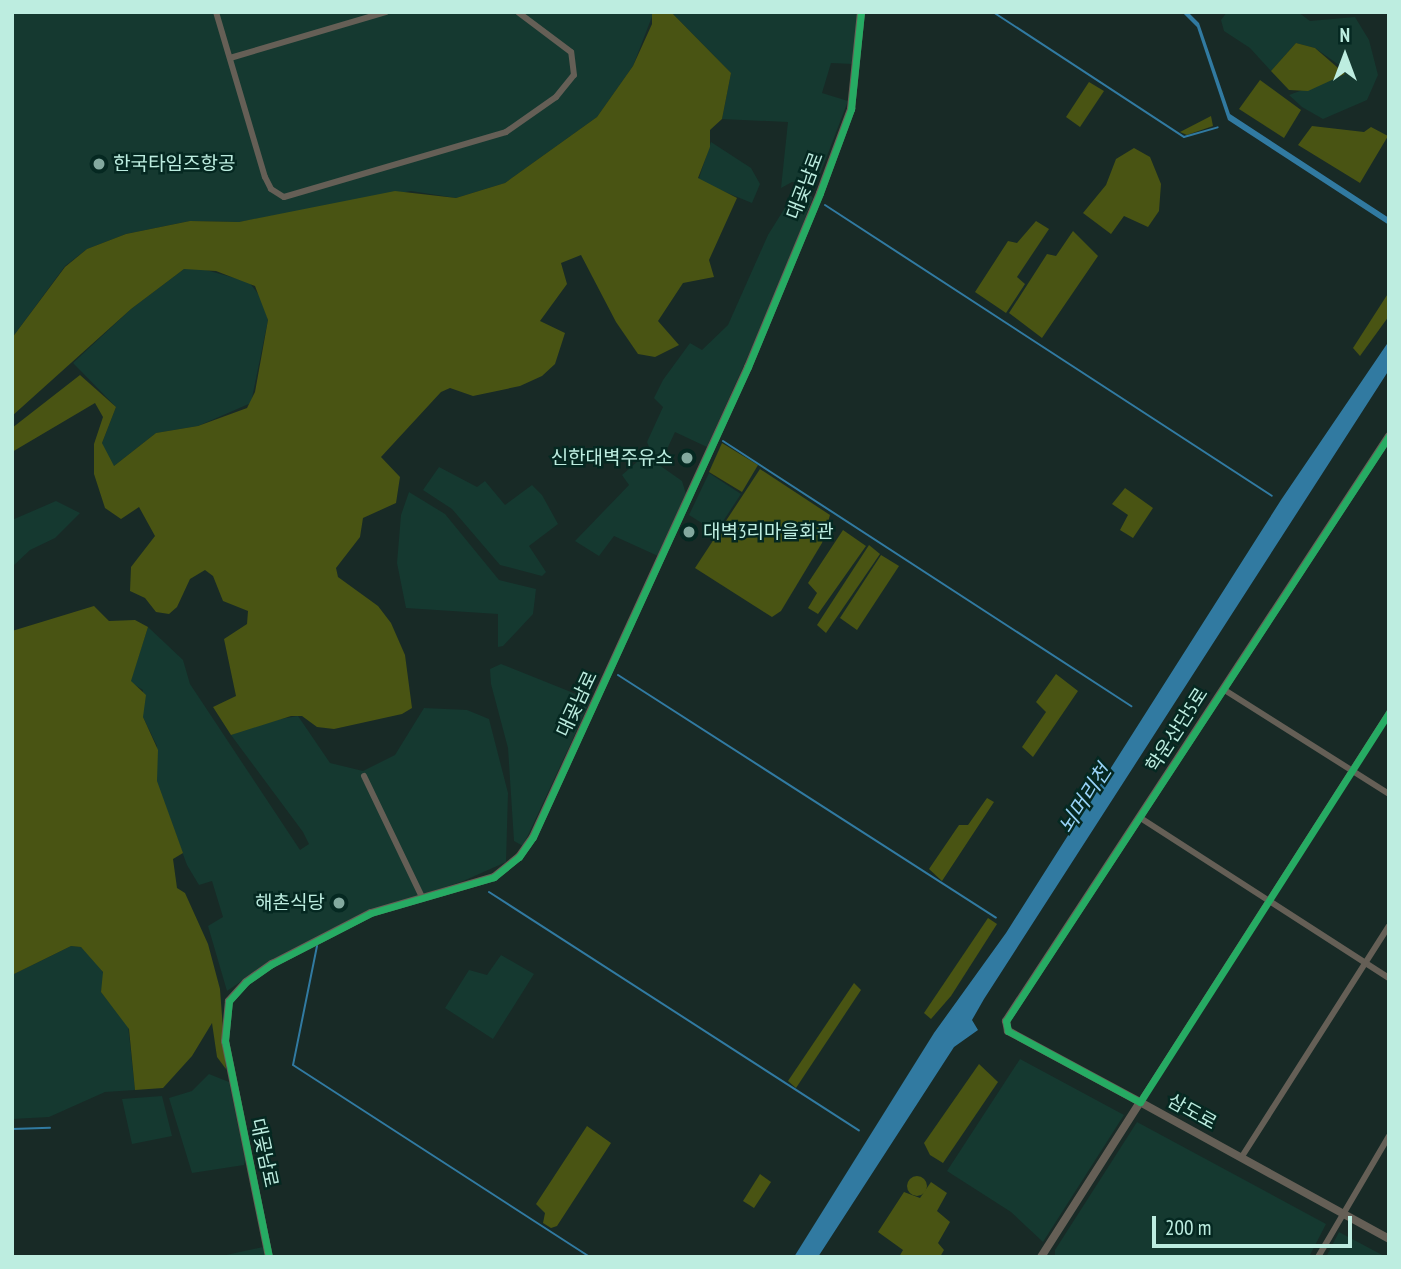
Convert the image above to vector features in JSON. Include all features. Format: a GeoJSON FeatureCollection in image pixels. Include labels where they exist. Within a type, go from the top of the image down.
{"type":"FeatureCollection","features":[{"type":"Feature","properties":{"kind":"street"},"geometry":{"type":"LineString","coordinates":[[216,12],[268,185],[279,196],[289,196],[506,132],[563,91],[575,69],[571,52],[518,12]]}},
{"type":"Feature","properties":{"kind":"street"},"geometry":{"type":"LineString","coordinates":[[230,58],[386,12]]}},
{"type":"Feature","properties":{"kind":"street","name":"대곶남로"},"geometry":{"type":"LineString","coordinates":[[269,1257],[225,1041],[229,1001],[246,982],[272,964],[371,913],[423,899],[502,872],[519,857],[539,826],[753,356],[815,205],[851,108],[861,12]]}},
{"type":"Feature","properties":{"kind":"street","name":"학운산단5로"},"geometry":{"type":"LineString","coordinates":[[1140,1102],[1008,1031],[1006,1021],[1389,436]]}},
{"type":"Feature","properties":{"kind":"street"},"geometry":{"type":"LineString","coordinates":[[1223,689],[1389,794]]}},
{"type":"Feature","properties":{"kind":"street"},"geometry":{"type":"LineString","coordinates":[[1140,1102],[1389,712]]}},
{"type":"Feature","properties":{"kind":"street"},"geometry":{"type":"LineString","coordinates":[[364,776],[423,899]]}},
{"type":"Feature","properties":{"kind":"street"},"geometry":{"type":"LineString","coordinates":[[1139,817],[1389,978]]}},
{"type":"Feature","properties":{"kind":"street"},"geometry":{"type":"LineString","coordinates":[[1241,1158],[1389,926]]}},
{"type":"Feature","properties":{"kind":"street","name":"삼도로"},"geometry":{"type":"LineString","coordinates":[[1042,1256],[1140,1102],[1389,1240]]}},
{"type":"Feature","properties":{"kind":"street"},"geometry":{"type":"LineString","coordinates":[[1318,1257],[1340,1213],[1389,1136]]}},
{"type":"Feature","properties":{"kind":"shaded area"},"geometry":{"type":"Polygon","coordinates":[[[12,12],[653,14],[633,66],[597,117],[505,183],[456,198],[411,191],[239,222],[190,221],[126,234],[87,249],[65,266],[12,338],[12,12]]]}},
{"type":"Feature","properties":{"kind":"shaded area"},"geometry":{"type":"Polygon","coordinates":[[[671,12],[858,12],[853,64],[831,63],[822,93],[848,101],[816,185],[792,182],[781,188],[788,122],[722,119],[731,73],[671,12]]]}},
{"type":"Feature","properties":{"kind":"shaded area"},"geometry":{"type":"Polygon","coordinates":[[[1227,12],[1298,12],[1310,21],[1355,17],[1369,40],[1378,75],[1367,100],[1323,119],[1302,107],[1289,95],[1343,75],[1339,65],[1315,48],[1296,43],[1271,71],[1250,48],[1224,31],[1221,20],[1227,12]]]}},
{"type":"Feature","properties":{"kind":"shaded area"},"geometry":{"type":"Polygon","coordinates":[[[711,142],[751,168],[760,184],[752,203],[698,181],[711,142]]]}},
{"type":"Feature","properties":{"kind":"shaded area"},"geometry":{"type":"Polygon","coordinates":[[[796,190],[807,191],[813,198],[773,301],[707,447],[675,432],[662,460],[651,452],[647,442],[663,407],[654,398],[663,380],[690,343],[702,350],[728,325],[768,235],[796,190]]]}},
{"type":"Feature","properties":{"kind":"shaded area"},"geometry":{"type":"Polygon","coordinates":[[[199,268],[249,282],[262,299],[268,320],[251,403],[198,426],[156,433],[114,466],[109,464],[102,443],[116,407],[73,363],[131,309],[184,269],[199,268]]]}},
{"type":"Feature","properties":{"kind":"shaded area"},"geometry":{"type":"Polygon","coordinates":[[[645,455],[682,481],[686,494],[658,556],[614,536],[599,556],[575,541],[629,485],[622,475],[645,455]]]}},
{"type":"Feature","properties":{"kind":"shaded area"},"geometry":{"type":"Polygon","coordinates":[[[439,467],[477,487],[485,481],[505,505],[532,485],[542,495],[558,524],[529,546],[546,572],[542,576],[500,565],[452,509],[423,490],[439,467]]]}},
{"type":"Feature","properties":{"kind":"shaded area"},"geometry":{"type":"Polygon","coordinates":[[[709,473],[741,494],[716,532],[689,515],[709,473]]]}},
{"type":"Feature","properties":{"kind":"shaded area"},"geometry":{"type":"Polygon","coordinates":[[[409,492],[445,514],[499,580],[536,589],[533,614],[503,646],[498,647],[498,614],[406,608],[397,563],[401,515],[409,492]]]}},
{"type":"Feature","properties":{"kind":"shaded area"},"geometry":{"type":"Polygon","coordinates":[[[56,501],[80,513],[55,538],[30,550],[12,567],[12,520],[56,501]]]}},
{"type":"Feature","properties":{"kind":"shaded area"},"geometry":{"type":"Polygon","coordinates":[[[148,627],[183,660],[190,684],[300,850],[309,844],[303,832],[231,735],[263,722],[298,716],[330,763],[363,771],[395,755],[424,708],[467,710],[489,719],[508,793],[506,862],[461,882],[357,916],[274,959],[227,991],[208,926],[223,917],[212,881],[199,885],[187,865],[156,781],[157,746],[143,717],[143,690],[130,682],[148,627]]]}},
{"type":"Feature","properties":{"kind":"shaded area"},"geometry":{"type":"Polygon","coordinates":[[[501,664],[591,700],[523,846],[514,841],[508,748],[491,684],[490,669],[501,664]]]}},
{"type":"Feature","properties":{"kind":"shaded area"},"geometry":{"type":"Polygon","coordinates":[[[71,946],[81,947],[96,961],[105,976],[101,992],[128,1025],[135,1090],[105,1092],[49,1117],[12,1119],[12,975],[71,946]]]}},
{"type":"Feature","properties":{"kind":"shaded area"},"geometry":{"type":"Polygon","coordinates":[[[501,955],[534,974],[493,1039],[445,1008],[469,970],[487,975],[501,955]]]}},
{"type":"Feature","properties":{"kind":"shaded area"},"geometry":{"type":"Polygon","coordinates":[[[1020,1059],[1124,1115],[1043,1242],[1011,1212],[947,1171],[1020,1059]]]}},
{"type":"Feature","properties":{"kind":"shaded area"},"geometry":{"type":"Polygon","coordinates":[[[209,1074],[229,1082],[245,1160],[244,1165],[192,1173],[169,1098],[192,1091],[209,1074]]]}},
{"type":"Feature","properties":{"kind":"shaded area"},"geometry":{"type":"Polygon","coordinates":[[[162,1096],[172,1136],[132,1144],[122,1099],[162,1096]]]}},
{"type":"Feature","properties":{"kind":"shaded area"},"geometry":{"type":"Polygon","coordinates":[[[1137,1122],[1326,1224],[1309,1257],[1055,1257],[1055,1250],[1137,1122]]]}},
{"type":"Feature","properties":{"kind":"shaded area"},"geometry":{"type":"Polygon","coordinates":[[[1339,1232],[1386,1257],[1326,1257],[1339,1232]]]}},
{"type":"Feature","properties":{"kind":"shaded area"},"geometry":{"type":"Polygon","coordinates":[[[263,1247],[265,1257],[217,1257],[263,1247]]]}},
{"type":"Feature","properties":{"kind":"green space"},"geometry":{"type":"Polygon","coordinates":[[[652,12],[671,12],[731,73],[722,119],[710,130],[710,147],[698,178],[737,198],[709,260],[714,277],[683,283],[658,321],[679,345],[655,357],[638,354],[616,322],[581,255],[561,263],[567,284],[540,321],[565,333],[555,364],[542,376],[520,386],[473,396],[450,388],[441,392],[381,457],[400,477],[396,503],[363,518],[360,537],[336,568],[338,577],[378,606],[391,623],[405,655],[412,708],[402,714],[334,729],[317,727],[302,716],[291,716],[231,735],[213,707],[236,696],[224,639],[247,624],[248,611],[223,601],[213,576],[205,570],[190,579],[177,607],[169,614],[156,612],[145,598],[130,591],[131,567],[155,536],[139,507],[121,519],[105,508],[94,474],[94,444],[103,417],[95,403],[12,452],[12,428],[80,375],[116,407],[102,443],[114,466],[156,433],[198,426],[247,408],[255,392],[268,320],[255,286],[216,271],[184,269],[131,309],[12,416],[12,338],[65,267],[87,249],[126,234],[190,221],[239,222],[395,191],[456,198],[505,183],[597,117],[633,66],[652,24],[652,12]]]}},
{"type":"Feature","properties":{"kind":"green space"},"geometry":{"type":"Polygon","coordinates":[[[1296,43],[1315,48],[1345,74],[1308,91],[1289,90],[1271,71],[1296,43]]]}},
{"type":"Feature","properties":{"kind":"green space"},"geometry":{"type":"Polygon","coordinates":[[[1260,80],[1301,110],[1284,138],[1239,109],[1260,80]]]}},
{"type":"Feature","properties":{"kind":"green space"},"geometry":{"type":"Polygon","coordinates":[[[1089,82],[1104,91],[1080,127],[1066,117],[1089,82]]]}},
{"type":"Feature","properties":{"kind":"green space"},"geometry":{"type":"Polygon","coordinates":[[[1211,116],[1213,126],[1187,135],[1180,132],[1211,116]]]}},
{"type":"Feature","properties":{"kind":"green space"},"geometry":{"type":"Polygon","coordinates":[[[1312,126],[1364,132],[1371,127],[1388,136],[1360,183],[1298,145],[1312,126]]]}},
{"type":"Feature","properties":{"kind":"green space"},"geometry":{"type":"Polygon","coordinates":[[[1134,148],[1150,157],[1161,184],[1159,211],[1148,227],[1124,216],[1111,234],[1083,213],[1106,185],[1116,159],[1134,148]]]}},
{"type":"Feature","properties":{"kind":"green space"},"geometry":{"type":"Polygon","coordinates":[[[1036,221],[1049,229],[1017,277],[1025,284],[1006,313],[975,292],[1008,241],[1017,243],[1036,221]]]}},
{"type":"Feature","properties":{"kind":"green space"},"geometry":{"type":"Polygon","coordinates":[[[1073,231],[1098,256],[1042,338],[1009,313],[1047,254],[1056,256],[1073,231]]]}},
{"type":"Feature","properties":{"kind":"green space"},"geometry":{"type":"Polygon","coordinates":[[[1389,292],[1389,316],[1360,356],[1353,348],[1389,292]]]}},
{"type":"Feature","properties":{"kind":"green space"},"geometry":{"type":"Polygon","coordinates":[[[722,443],[758,465],[742,492],[709,472],[722,443]]]}},
{"type":"Feature","properties":{"kind":"green space"},"geometry":{"type":"Polygon","coordinates":[[[760,469],[830,515],[822,543],[781,611],[772,617],[695,568],[760,469]]]}},
{"type":"Feature","properties":{"kind":"green space"},"geometry":{"type":"Polygon","coordinates":[[[1125,488],[1153,508],[1133,538],[1120,530],[1128,515],[1112,504],[1125,488]]]}},
{"type":"Feature","properties":{"kind":"green space"},"geometry":{"type":"Polygon","coordinates":[[[843,530],[866,546],[818,614],[808,608],[817,593],[808,583],[843,530]]]}},
{"type":"Feature","properties":{"kind":"green space"},"geometry":{"type":"Polygon","coordinates":[[[869,545],[880,554],[826,633],[817,625],[869,545]]]}},
{"type":"Feature","properties":{"kind":"green space"},"geometry":{"type":"Polygon","coordinates":[[[881,555],[899,566],[857,630],[840,618],[881,555]]]}},
{"type":"Feature","properties":{"kind":"green space"},"geometry":{"type":"Polygon","coordinates":[[[94,606],[109,621],[135,620],[148,627],[131,681],[146,695],[143,717],[158,750],[157,781],[183,853],[173,859],[177,888],[185,893],[208,944],[220,989],[226,1069],[217,1057],[212,1023],[192,1056],[163,1088],[135,1090],[129,1029],[101,992],[103,972],[81,947],[71,946],[12,975],[12,631],[94,606]]]}},
{"type":"Feature","properties":{"kind":"green space"},"geometry":{"type":"Polygon","coordinates":[[[1056,674],[1078,691],[1033,757],[1022,747],[1046,712],[1036,702],[1056,674]]]}},
{"type":"Feature","properties":{"kind":"green space"},"geometry":{"type":"Polygon","coordinates":[[[987,798],[994,802],[942,881],[929,869],[959,825],[968,825],[987,798]]]}},
{"type":"Feature","properties":{"kind":"green space"},"geometry":{"type":"Polygon","coordinates":[[[988,918],[997,924],[951,996],[931,1019],[924,1013],[988,918]]]}},
{"type":"Feature","properties":{"kind":"green space"},"geometry":{"type":"Polygon","coordinates":[[[854,983],[861,990],[796,1088],[788,1081],[854,983]]]}},
{"type":"Feature","properties":{"kind":"green space"},"geometry":{"type":"Polygon","coordinates":[[[979,1064],[998,1082],[943,1163],[930,1155],[924,1143],[979,1064]]]}},
{"type":"Feature","properties":{"kind":"green space"},"geometry":{"type":"Polygon","coordinates":[[[587,1126],[611,1143],[557,1226],[551,1228],[543,1223],[545,1213],[536,1204],[587,1126]]]}},
{"type":"Feature","properties":{"kind":"green space"},"geometry":{"type":"Polygon","coordinates":[[[760,1174],[771,1182],[754,1208],[743,1201],[760,1174]]]}},
{"type":"Feature","properties":{"kind":"green space"},"geometry":{"type":"Polygon","coordinates":[[[917,1176],[924,1179],[927,1186],[924,1193],[917,1196],[910,1193],[907,1186],[910,1179],[917,1176]]]}},
{"type":"Feature","properties":{"kind":"green space"},"geometry":{"type":"Polygon","coordinates":[[[931,1182],[947,1193],[937,1211],[950,1222],[938,1243],[944,1250],[940,1257],[899,1257],[903,1250],[878,1232],[904,1192],[920,1198],[931,1182]]]}},
{"type":"Feature","properties":{"kind":"water"},"geometry":{"type":"Polygon","coordinates":[[[1182,12],[1189,13],[1199,23],[1230,114],[1389,218],[1389,225],[1228,120],[1197,27],[1182,12]]]}},
{"type":"Feature","properties":{"kind":"water"},"geometry":{"type":"Polygon","coordinates":[[[1389,341],[1389,370],[984,999],[972,1020],[978,1030],[954,1047],[818,1257],[794,1257],[934,1033],[1006,933],[1281,500],[1389,341]]]}},
{"type":"Feature","properties":{"kind":"waterway"},"geometry":{"type":"LineString","coordinates":[[993,12],[1184,137],[1218,127]]}},
{"type":"Feature","properties":{"kind":"waterway"},"geometry":{"type":"LineString","coordinates":[[825,205],[1272,496]]}},
{"type":"Feature","properties":{"kind":"waterway"},"geometry":{"type":"LineString","coordinates":[[723,441],[1131,706]]}},
{"type":"Feature","properties":{"kind":"waterway"},"geometry":{"type":"LineString","coordinates":[[618,675],[996,918]]}},
{"type":"Feature","properties":{"kind":"waterway"},"geometry":{"type":"LineString","coordinates":[[489,892],[859,1130]]}},
{"type":"Feature","properties":{"kind":"waterway"},"geometry":{"type":"LineString","coordinates":[[317,946],[293,1065],[590,1257]]}},
{"type":"Feature","properties":{"kind":"waterway"},"geometry":{"type":"LineString","coordinates":[[12,1129],[50,1128]]}},
{"type":"Feature","properties":{"kind":"cycle path"},"geometry":{"type":"LineString","coordinates":[[269,1257],[225,1041],[229,1001],[246,982],[272,964],[371,913],[494,877],[519,857],[533,837],[748,367],[820,193],[851,109],[861,12]]}},
{"type":"Feature","properties":{"kind":"cycle path"},"geometry":{"type":"LineString","coordinates":[[1389,436],[1006,1021],[1008,1031],[1140,1102],[1389,712]]}},
{"type":"Feature","properties":{"kind":"place","name":"한국타임즈항공"},"geometry":{"type":"Point","coordinates":[99,164]}},
{"type":"Feature","properties":{"kind":"place","name":"신한대벽주유소"},"geometry":{"type":"Point","coordinates":[687,458]}},
{"type":"Feature","properties":{"kind":"place","name":"대벽3리마을회관"},"geometry":{"type":"Point","coordinates":[689,532]}},
{"type":"Feature","properties":{"kind":"place","name":"해촌식당"},"geometry":{"type":"Point","coordinates":[339,903]}},
{"type":"Feature","properties":{"kind":"water label","name":"뇌머리천"},"geometry":{"type":"Point","coordinates":[1085,799]}}]}
